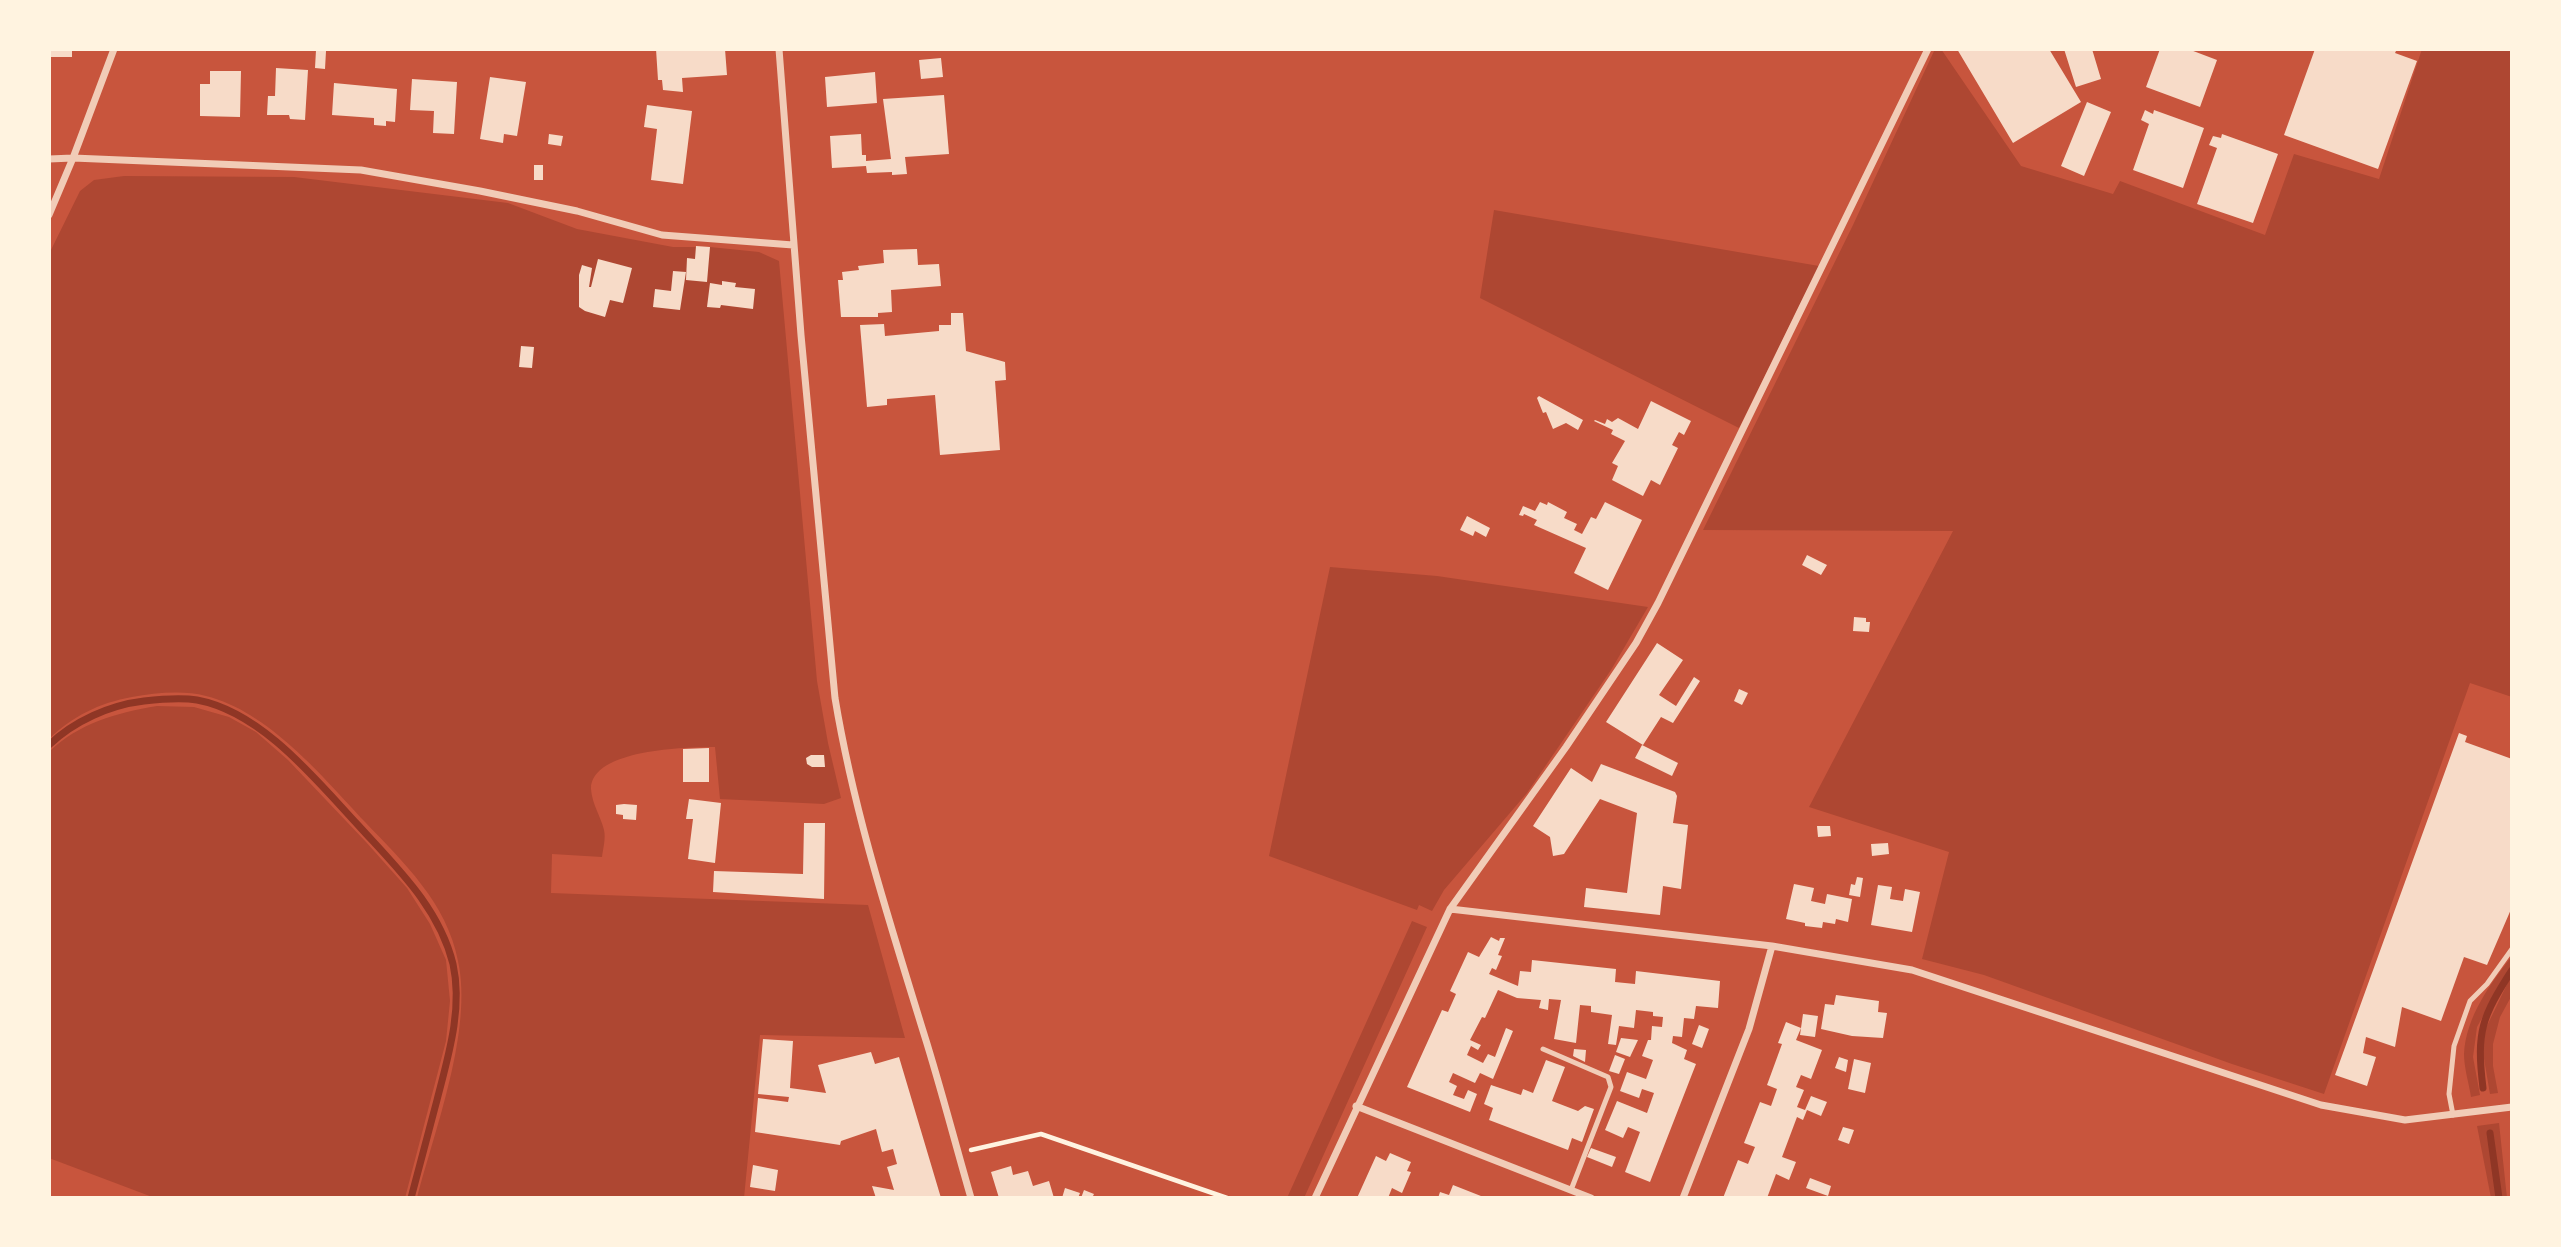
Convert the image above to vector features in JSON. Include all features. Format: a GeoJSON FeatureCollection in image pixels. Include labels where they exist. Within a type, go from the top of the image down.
{"type":"FeatureCollection","features":[{"type":"Feature","properties":{"kind":"street"},"geometry":{"type":"LineString","coordinates":[[49,215],[114,49]]}},
{"type":"Feature","properties":{"kind":"street"},"geometry":{"type":"LineString","coordinates":[[779,49],[793,246],[834,685],[842,740],[877,882],[971,1198]]}},
{"type":"Feature","properties":{"kind":"street"},"geometry":{"type":"LineString","coordinates":[[1315,1198],[1356,1105],[1450,909],[1566,747],[1636,643],[1658,603],[1928,49]]}},
{"type":"Feature","properties":{"kind":"street"},"geometry":{"type":"LineString","coordinates":[[49,159],[361,170],[577,211],[662,235],[793,246]]}},
{"type":"Feature","properties":{"kind":"street"},"geometry":{"type":"LineString","coordinates":[[1450,909],[1772,946],[1912,970],[2321,1105],[2405,1120],[2512,1107]]}},
{"type":"Feature","properties":{"kind":"street"},"geometry":{"type":"LineString","coordinates":[[1683,1198],[1749,1028],[1772,946]]}},
{"type":"Feature","properties":{"kind":"street"},"geometry":{"type":"LineString","coordinates":[[1356,1105],[1591,1198]]}},
{"type":"Feature","properties":{"kind":"lane"},"geometry":{"type":"LineString","coordinates":[[2453,1115],[2449,1094],[2454,1046],[2470,1001],[2487,985],[2512,949]]}},
{"type":"Feature","properties":{"kind":"lane"},"geometry":{"type":"LineString","coordinates":[[1543,1049],[1608,1077],[1611,1087],[1571,1190]]}},
{"type":"Feature","properties":{"kind":"path"},"geometry":{"type":"LineString","coordinates":[[958,1154],[1041,1134],[1227,1198]]}},
{"type":"Feature","properties":{"kind":"shaded area"},"geometry":{"type":"Polygon","coordinates":[[[1935,49],[1941,49],[2021,166],[2113,194],[2120,181],[2265,235],[2294,154],[2379,179],[2422,49],[2512,49],[2512,697],[2470,683],[2324,1094],[1984,975],[1922,959],[1949,852],[1809,807],[1953,531],[1703,530],[1853,225],[1935,49]]]}},
{"type":"Feature","properties":{"kind":"shaded area"},"geometry":{"type":"Polygon","coordinates":[[[124,176],[294,177],[508,203],[577,229],[673,247],[710,247],[759,252],[779,261],[817,681],[841,798],[824,804],[720,799],[715,747],[642,753],[606,766],[595,776],[591,789],[605,833],[602,857],[552,854],[551,893],[868,905],[905,1038],[760,1035],[744,1198],[417,1198],[450,1080],[460,1017],[461,988],[452,940],[434,902],[422,885],[313,766],[272,731],[229,704],[188,693],[132,697],[87,712],[49,739],[49,254],[80,191],[94,180],[124,176]]]}},
{"type":"Feature","properties":{"kind":"shaded area"},"geometry":{"type":"Polygon","coordinates":[[[1494,210],[1819,266],[1739,428],[1480,298],[1494,210]]]}},
{"type":"Feature","properties":{"kind":"shaded area"},"geometry":{"type":"Polygon","coordinates":[[[1330,567],[1437,576],[1648,607],[1611,670],[1527,793],[1444,890],[1432,911],[1419,905],[1417,910],[1269,856],[1330,567]]]}},
{"type":"Feature","properties":{"kind":"shaded area"},"geometry":{"type":"Polygon","coordinates":[[[157,706],[194,707],[229,717],[256,732],[288,760],[366,842],[407,888],[430,924],[446,960],[450,1001],[446,1041],[405,1198],[155,1198],[49,1158],[49,752],[73,734],[99,721],[157,706]]]}},
{"type":"Feature","properties":{"kind":"shaded area"},"geometry":{"type":"Polygon","coordinates":[[[1412,921],[1427,927],[1304,1198],[1287,1198],[1412,921]]]}},
{"type":"Feature","properties":{"kind":"shaded area"},"geometry":{"type":"Polygon","coordinates":[[[2512,956],[2512,964],[2477,1027],[2473,1057],[2480,1095],[2471,1097],[2464,1054],[2469,1027],[2488,990],[2512,956]]]}},
{"type":"Feature","properties":{"kind":"shaded area"},"geometry":{"type":"Polygon","coordinates":[[[2512,974],[2512,995],[2500,1017],[2493,1044],[2493,1066],[2498,1093],[2490,1094],[2482,1047],[2484,1032],[2512,974]]]}},
{"type":"Feature","properties":{"kind":"shaded area"},"geometry":{"type":"Polygon","coordinates":[[[2499,1123],[2507,1198],[2491,1198],[2477,1126],[2499,1123]]]}},
{"type":"Feature","properties":{"kind":"building"},"geometry":{"type":"Polygon","coordinates":[[[49,49],[72,49],[72,57],[49,57],[49,49]]]}},
{"type":"Feature","properties":{"kind":"building"},"geometry":{"type":"Polygon","coordinates":[[[656,49],[725,49],[727,75],[682,78],[683,92],[663,90],[662,80],[658,80],[656,49]]]}},
{"type":"Feature","properties":{"kind":"building"},"geometry":{"type":"Polygon","coordinates":[[[1957,49],[2049,49],[2081,102],[2013,143],[1957,49]]]}},
{"type":"Feature","properties":{"kind":"building"},"geometry":{"type":"Polygon","coordinates":[[[2064,49],[2092,49],[2101,79],[2076,87],[2064,49]]]}},
{"type":"Feature","properties":{"kind":"building"},"geometry":{"type":"Polygon","coordinates":[[[2160,49],[2188,49],[2217,60],[2200,107],[2146,87],[2160,49]]]}},
{"type":"Feature","properties":{"kind":"building"},"geometry":{"type":"Polygon","coordinates":[[[2315,49],[2397,49],[2395,53],[2417,61],[2378,169],[2284,135],[2315,49]]]}},
{"type":"Feature","properties":{"kind":"building"},"geometry":{"type":"Polygon","coordinates":[[[316,50],[326,51],[325,69],[315,68],[316,50]]]}},
{"type":"Feature","properties":{"kind":"building"},"geometry":{"type":"Polygon","coordinates":[[[941,58],[943,77],[921,79],[919,60],[941,58]]]}},
{"type":"Feature","properties":{"kind":"building"},"geometry":{"type":"Polygon","coordinates":[[[276,68],[308,70],[305,120],[290,119],[289,115],[267,115],[268,96],[275,96],[276,68]]]}},
{"type":"Feature","properties":{"kind":"building"},"geometry":{"type":"Polygon","coordinates":[[[210,71],[241,71],[240,117],[200,116],[200,84],[210,84],[210,71]]]}},
{"type":"Feature","properties":{"kind":"building"},"geometry":{"type":"Polygon","coordinates":[[[875,72],[877,103],[827,107],[825,77],[875,72]]]}},
{"type":"Feature","properties":{"kind":"building"},"geometry":{"type":"Polygon","coordinates":[[[490,77],[526,82],[517,136],[504,134],[503,143],[480,139],[490,77]]]}},
{"type":"Feature","properties":{"kind":"building"},"geometry":{"type":"Polygon","coordinates":[[[412,79],[457,82],[454,134],[433,133],[434,111],[410,110],[412,79]]]}},
{"type":"Feature","properties":{"kind":"building"},"geometry":{"type":"Polygon","coordinates":[[[334,83],[397,89],[395,122],[386,121],[386,126],[374,125],[374,118],[332,115],[334,83]]]}},
{"type":"Feature","properties":{"kind":"building"},"geometry":{"type":"Polygon","coordinates":[[[944,95],[949,154],[905,157],[907,174],[867,173],[866,166],[832,168],[830,136],[861,134],[862,155],[866,155],[866,161],[891,159],[883,99],[944,95]]]}},
{"type":"Feature","properties":{"kind":"building"},"geometry":{"type":"Polygon","coordinates":[[[2087,102],[2111,112],[2084,176],[2061,166],[2087,102]]]}},
{"type":"Feature","properties":{"kind":"building"},"geometry":{"type":"Polygon","coordinates":[[[647,105],[692,111],[683,184],[651,180],[657,129],[644,127],[647,105]]]}},
{"type":"Feature","properties":{"kind":"building"},"geometry":{"type":"Polygon","coordinates":[[[2145,110],[2153,114],[2154,110],[2204,128],[2183,188],[2133,170],[2149,124],[2141,120],[2145,110]]]}},
{"type":"Feature","properties":{"kind":"building"},"geometry":{"type":"Polygon","coordinates":[[[549,134],[563,136],[561,146],[548,144],[549,134]]]}},
{"type":"Feature","properties":{"kind":"building"},"geometry":{"type":"Polygon","coordinates":[[[2222,134],[2278,154],[2253,223],[2197,204],[2217,148],[2209,145],[2213,136],[2221,138],[2222,134]]]}},
{"type":"Feature","properties":{"kind":"building"},"geometry":{"type":"Polygon","coordinates":[[[534,165],[543,165],[543,180],[534,180],[534,165]]]}},
{"type":"Feature","properties":{"kind":"building"},"geometry":{"type":"Polygon","coordinates":[[[696,246],[710,247],[707,282],[686,280],[687,258],[695,259],[696,246]]]}},
{"type":"Feature","properties":{"kind":"building"},"geometry":{"type":"Polygon","coordinates":[[[917,249],[918,265],[939,264],[941,286],[891,290],[892,312],[878,313],[878,317],[841,317],[838,280],[843,280],[842,272],[859,270],[858,266],[884,263],[883,250],[917,249]]]}},
{"type":"Feature","properties":{"kind":"building"},"geometry":{"type":"Polygon","coordinates":[[[598,259],[632,268],[623,303],[610,300],[605,317],[579,307],[579,275],[582,265],[592,268],[591,287],[598,259]]]}},
{"type":"Feature","properties":{"kind":"building"},"geometry":{"type":"Polygon","coordinates":[[[673,271],[686,272],[680,310],[653,307],[655,289],[671,291],[673,271]]]}},
{"type":"Feature","properties":{"kind":"building"},"geometry":{"type":"Polygon","coordinates":[[[722,281],[736,283],[735,287],[755,289],[753,309],[721,305],[720,308],[707,307],[710,283],[722,285],[722,281]]]}},
{"type":"Feature","properties":{"kind":"building"},"geometry":{"type":"Polygon","coordinates":[[[951,313],[963,313],[966,351],[1005,362],[1006,380],[995,381],[1000,450],[940,455],[935,395],[887,399],[887,405],[867,407],[860,325],[884,324],[885,336],[939,331],[939,325],[951,325],[951,313]]]}},
{"type":"Feature","properties":{"kind":"building"},"geometry":{"type":"Polygon","coordinates":[[[521,346],[534,347],[532,368],[519,367],[521,346]]]}},
{"type":"Feature","properties":{"kind":"building"},"geometry":{"type":"Polygon","coordinates":[[[1539,396],[1583,420],[1578,430],[1566,423],[1553,429],[1546,412],[1543,413],[1537,398],[1539,396]]]}},
{"type":"Feature","properties":{"kind":"building"},"geometry":{"type":"Polygon","coordinates":[[[1651,401],[1691,421],[1684,435],[1679,432],[1672,445],[1678,448],[1660,485],[1651,480],[1643,496],[1612,480],[1618,466],[1612,463],[1625,441],[1611,434],[1613,430],[1594,421],[1605,424],[1607,419],[1612,422],[1618,418],[1638,429],[1651,401]]]}},
{"type":"Feature","properties":{"kind":"building"},"geometry":{"type":"Polygon","coordinates":[[[1540,502],[1547,505],[1548,502],[1567,512],[1564,518],[1577,524],[1574,530],[1582,534],[1591,517],[1596,519],[1605,502],[1642,520],[1608,590],[1574,573],[1586,548],[1534,525],[1537,520],[1524,514],[1519,515],[1523,506],[1535,511],[1540,502]]]}},
{"type":"Feature","properties":{"kind":"building"},"geometry":{"type":"Polygon","coordinates":[[[1467,516],[1490,528],[1486,537],[1475,531],[1473,536],[1460,530],[1467,516]]]}},
{"type":"Feature","properties":{"kind":"building"},"geometry":{"type":"Polygon","coordinates":[[[1807,555],[1827,565],[1821,575],[1802,565],[1807,555]]]}},
{"type":"Feature","properties":{"kind":"building"},"geometry":{"type":"Polygon","coordinates":[[[1854,617],[1866,618],[1866,622],[1870,622],[1869,632],[1853,631],[1854,617]]]}},
{"type":"Feature","properties":{"kind":"building"},"geometry":{"type":"Polygon","coordinates":[[[1657,643],[1683,660],[1659,695],[1676,706],[1694,677],[1700,681],[1673,723],[1661,717],[1643,745],[1606,722],[1657,643]]]}},
{"type":"Feature","properties":{"kind":"building"},"geometry":{"type":"Polygon","coordinates":[[[1739,689],[1748,693],[1742,705],[1734,701],[1739,689]]]}},
{"type":"Feature","properties":{"kind":"building"},"geometry":{"type":"Polygon","coordinates":[[[2459,733],[2467,736],[2465,742],[2512,759],[2512,907],[2487,965],[2464,957],[2441,1021],[2402,1007],[2395,1047],[2366,1037],[2363,1053],[2376,1057],[2367,1086],[2335,1075],[2459,733]]]}},
{"type":"Feature","properties":{"kind":"building"},"geometry":{"type":"Polygon","coordinates":[[[1642,745],[1678,763],[1672,776],[1635,758],[1642,745]]]}},
{"type":"Feature","properties":{"kind":"building"},"geometry":{"type":"Polygon","coordinates":[[[709,748],[709,782],[683,782],[683,749],[709,748]]]}},
{"type":"Feature","properties":{"kind":"building"},"geometry":{"type":"Polygon","coordinates":[[[811,755],[824,755],[825,767],[812,767],[807,764],[806,758],[811,755]]]}},
{"type":"Feature","properties":{"kind":"building"},"geometry":{"type":"Polygon","coordinates":[[[1601,764],[1675,792],[1677,796],[1673,823],[1688,825],[1681,889],[1663,886],[1660,915],[1584,907],[1586,888],[1627,893],[1637,813],[1600,799],[1564,854],[1553,856],[1550,837],[1533,826],[1571,768],[1592,782],[1601,764]]]}},
{"type":"Feature","properties":{"kind":"building"},"geometry":{"type":"Polygon","coordinates":[[[689,799],[721,803],[715,863],[688,859],[693,819],[686,819],[689,799]]]}},
{"type":"Feature","properties":{"kind":"building"},"geometry":{"type":"Polygon","coordinates":[[[616,805],[637,805],[636,820],[623,819],[623,815],[616,814],[616,805]]]}},
{"type":"Feature","properties":{"kind":"building"},"geometry":{"type":"Polygon","coordinates":[[[804,823],[825,823],[824,899],[713,892],[714,871],[803,874],[804,823]]]}},
{"type":"Feature","properties":{"kind":"building"},"geometry":{"type":"Polygon","coordinates":[[[1817,826],[1830,826],[1831,836],[1818,837],[1817,826]]]}},
{"type":"Feature","properties":{"kind":"building"},"geometry":{"type":"Polygon","coordinates":[[[1888,843],[1889,854],[1872,856],[1871,844],[1888,843]]]}},
{"type":"Feature","properties":{"kind":"building"},"geometry":{"type":"Polygon","coordinates":[[[1857,877],[1863,878],[1860,897],[1849,895],[1851,884],[1855,885],[1857,877]]]}},
{"type":"Feature","properties":{"kind":"building"},"geometry":{"type":"Polygon","coordinates":[[[1794,884],[1814,888],[1811,901],[1825,904],[1827,894],[1852,899],[1848,922],[1836,919],[1835,924],[1823,922],[1822,928],[1805,926],[1805,923],[1786,919],[1794,884]]]}},
{"type":"Feature","properties":{"kind":"building"},"geometry":{"type":"Polygon","coordinates":[[[1878,885],[1892,887],[1890,899],[1903,901],[1905,889],[1920,892],[1912,932],[1871,925],[1878,885]]]}},
{"type":"Feature","properties":{"kind":"building"},"geometry":{"type":"Polygon","coordinates":[[[1491,937],[1499,941],[1500,938],[1505,938],[1498,955],[1502,956],[1496,970],[1492,968],[1489,974],[1518,986],[1520,971],[1531,972],[1532,960],[1616,969],[1615,982],[1635,984],[1636,971],[1720,981],[1718,1008],[1696,1006],[1694,1019],[1684,1018],[1682,1037],[1673,1036],[1672,1043],[1687,1050],[1684,1059],[1696,1064],[1650,1182],[1625,1172],[1640,1132],[1628,1127],[1623,1138],[1605,1130],[1617,1101],[1647,1113],[1654,1093],[1642,1089],[1639,1098],[1620,1091],[1627,1072],[1646,1079],[1653,1060],[1642,1056],[1648,1040],[1651,1040],[1652,1026],[1662,1027],[1663,1017],[1653,1016],[1653,1012],[1636,1010],[1634,1028],[1619,1026],[1616,1045],[1608,1044],[1612,1015],[1591,1012],[1591,1006],[1580,1005],[1576,1043],[1554,1039],[1561,1000],[1549,999],[1548,1010],[1539,1008],[1541,1000],[1517,998],[1498,990],[1485,1018],[1482,1017],[1470,1040],[1481,1045],[1478,1050],[1471,1046],[1467,1055],[1483,1063],[1488,1054],[1495,1057],[1506,1028],[1513,1031],[1493,1079],[1480,1073],[1475,1083],[1453,1073],[1449,1082],[1457,1086],[1453,1095],[1464,1099],[1468,1090],[1477,1094],[1470,1112],[1407,1087],[1442,1010],[1448,1012],[1456,994],[1450,991],[1468,952],[1479,957],[1491,937]]]}},
{"type":"Feature","properties":{"kind":"building"},"geometry":{"type":"Polygon","coordinates":[[[1836,995],[1879,1001],[1878,1012],[1887,1013],[1883,1038],[1852,1036],[1821,1029],[1825,1004],[1834,1005],[1836,995]]]}},
{"type":"Feature","properties":{"kind":"building"},"geometry":{"type":"Polygon","coordinates":[[[1803,1014],[1818,1016],[1815,1037],[1800,1035],[1803,1014]]]}},
{"type":"Feature","properties":{"kind":"building"},"geometry":{"type":"Polygon","coordinates":[[[1786,1022],[1801,1028],[1796,1040],[1822,1050],[1811,1079],[1801,1075],[1796,1087],[1804,1090],[1797,1107],[1805,1110],[1811,1096],[1827,1102],[1821,1116],[1807,1110],[1803,1120],[1797,1117],[1782,1157],[1796,1162],[1789,1180],[1776,1174],[1767,1198],[1723,1198],[1738,1160],[1748,1164],[1755,1147],[1744,1143],[1760,1102],[1771,1106],[1777,1089],[1767,1085],[1782,1044],[1778,1043],[1786,1022]]]}},
{"type":"Feature","properties":{"kind":"building"},"geometry":{"type":"Polygon","coordinates":[[[1699,1025],[1709,1029],[1702,1048],[1692,1044],[1699,1025]]]}},
{"type":"Feature","properties":{"kind":"building"},"geometry":{"type":"Polygon","coordinates":[[[1621,1038],[1638,1040],[1630,1057],[1616,1052],[1621,1038]]]}},
{"type":"Feature","properties":{"kind":"building"},"geometry":{"type":"Polygon","coordinates":[[[763,1039],[793,1041],[790,1088],[826,1093],[818,1065],[871,1052],[875,1064],[899,1057],[941,1198],[876,1198],[872,1186],[894,1190],[887,1167],[897,1164],[893,1149],[882,1152],[876,1129],[841,1141],[840,1145],[755,1132],[758,1098],[788,1102],[789,1097],[758,1094],[763,1039]]]}},
{"type":"Feature","properties":{"kind":"building"},"geometry":{"type":"Polygon","coordinates":[[[1574,1049],[1586,1050],[1585,1062],[1573,1056],[1574,1049]]]}},
{"type":"Feature","properties":{"kind":"building"},"geometry":{"type":"Polygon","coordinates":[[[1615,1055],[1625,1059],[1619,1074],[1609,1071],[1615,1055]]]}},
{"type":"Feature","properties":{"kind":"building"},"geometry":{"type":"Polygon","coordinates":[[[1839,1057],[1848,1060],[1846,1072],[1835,1068],[1839,1057]]]}},
{"type":"Feature","properties":{"kind":"building"},"geometry":{"type":"Polygon","coordinates":[[[1854,1059],[1871,1063],[1865,1093],[1848,1089],[1854,1059]]]}},
{"type":"Feature","properties":{"kind":"building"},"geometry":{"type":"Polygon","coordinates":[[[1546,1060],[1565,1067],[1552,1101],[1578,1111],[1585,1106],[1594,1109],[1582,1142],[1572,1138],[1568,1150],[1489,1120],[1493,1108],[1484,1104],[1491,1085],[1521,1095],[1523,1089],[1533,1093],[1546,1060]]]}},
{"type":"Feature","properties":{"kind":"building"},"geometry":{"type":"Polygon","coordinates":[[[1843,1127],[1854,1130],[1849,1144],[1838,1140],[1843,1127]]]}},
{"type":"Feature","properties":{"kind":"building"},"geometry":{"type":"Polygon","coordinates":[[[1591,1148],[1616,1157],[1612,1167],[1587,1157],[1591,1148]]]}},
{"type":"Feature","properties":{"kind":"building"},"geometry":{"type":"Polygon","coordinates":[[[1390,1153],[1411,1162],[1407,1171],[1411,1172],[1402,1193],[1392,1188],[1388,1198],[1357,1198],[1376,1156],[1386,1161],[1390,1153]]]}},
{"type":"Feature","properties":{"kind":"building"},"geometry":{"type":"Polygon","coordinates":[[[753,1165],[778,1170],[775,1191],[750,1187],[753,1165]]]}},
{"type":"Feature","properties":{"kind":"building"},"geometry":{"type":"Polygon","coordinates":[[[1011,1166],[1013,1175],[1028,1171],[1033,1186],[1049,1181],[1054,1198],[999,1198],[991,1172],[1011,1166]]]}},
{"type":"Feature","properties":{"kind":"building"},"geometry":{"type":"Polygon","coordinates":[[[1810,1178],[1831,1186],[1828,1196],[1806,1188],[1810,1178]]]}},
{"type":"Feature","properties":{"kind":"building"},"geometry":{"type":"Polygon","coordinates":[[[1453,1185],[1486,1198],[1438,1198],[1440,1192],[1449,1195],[1453,1185]]]}},
{"type":"Feature","properties":{"kind":"building"},"geometry":{"type":"Polygon","coordinates":[[[1065,1188],[1080,1193],[1078,1198],[1062,1198],[1065,1188]]]}},
{"type":"Feature","properties":{"kind":"building"},"geometry":{"type":"Polygon","coordinates":[[[1084,1190],[1094,1194],[1092,1198],[1081,1198],[1084,1190]]]}},
{"type":"Feature","properties":{"kind":"waterway"},"geometry":{"type":"LineString","coordinates":[[49,745],[81,722],[106,710],[131,703],[184,699],[221,707],[244,718],[286,750],[387,856],[414,889],[438,924],[446,943],[453,964],[456,998],[450,1050],[411,1198]]}},
{"type":"Feature","properties":{"kind":"waterway"},"geometry":{"type":"LineString","coordinates":[[2483,1088],[2480,1052],[2484,1025],[2494,1000],[2512,970]]}},
{"type":"Feature","properties":{"kind":"waterway"},"geometry":{"type":"LineString","coordinates":[[2490,1133],[2499,1198]]}}]}
